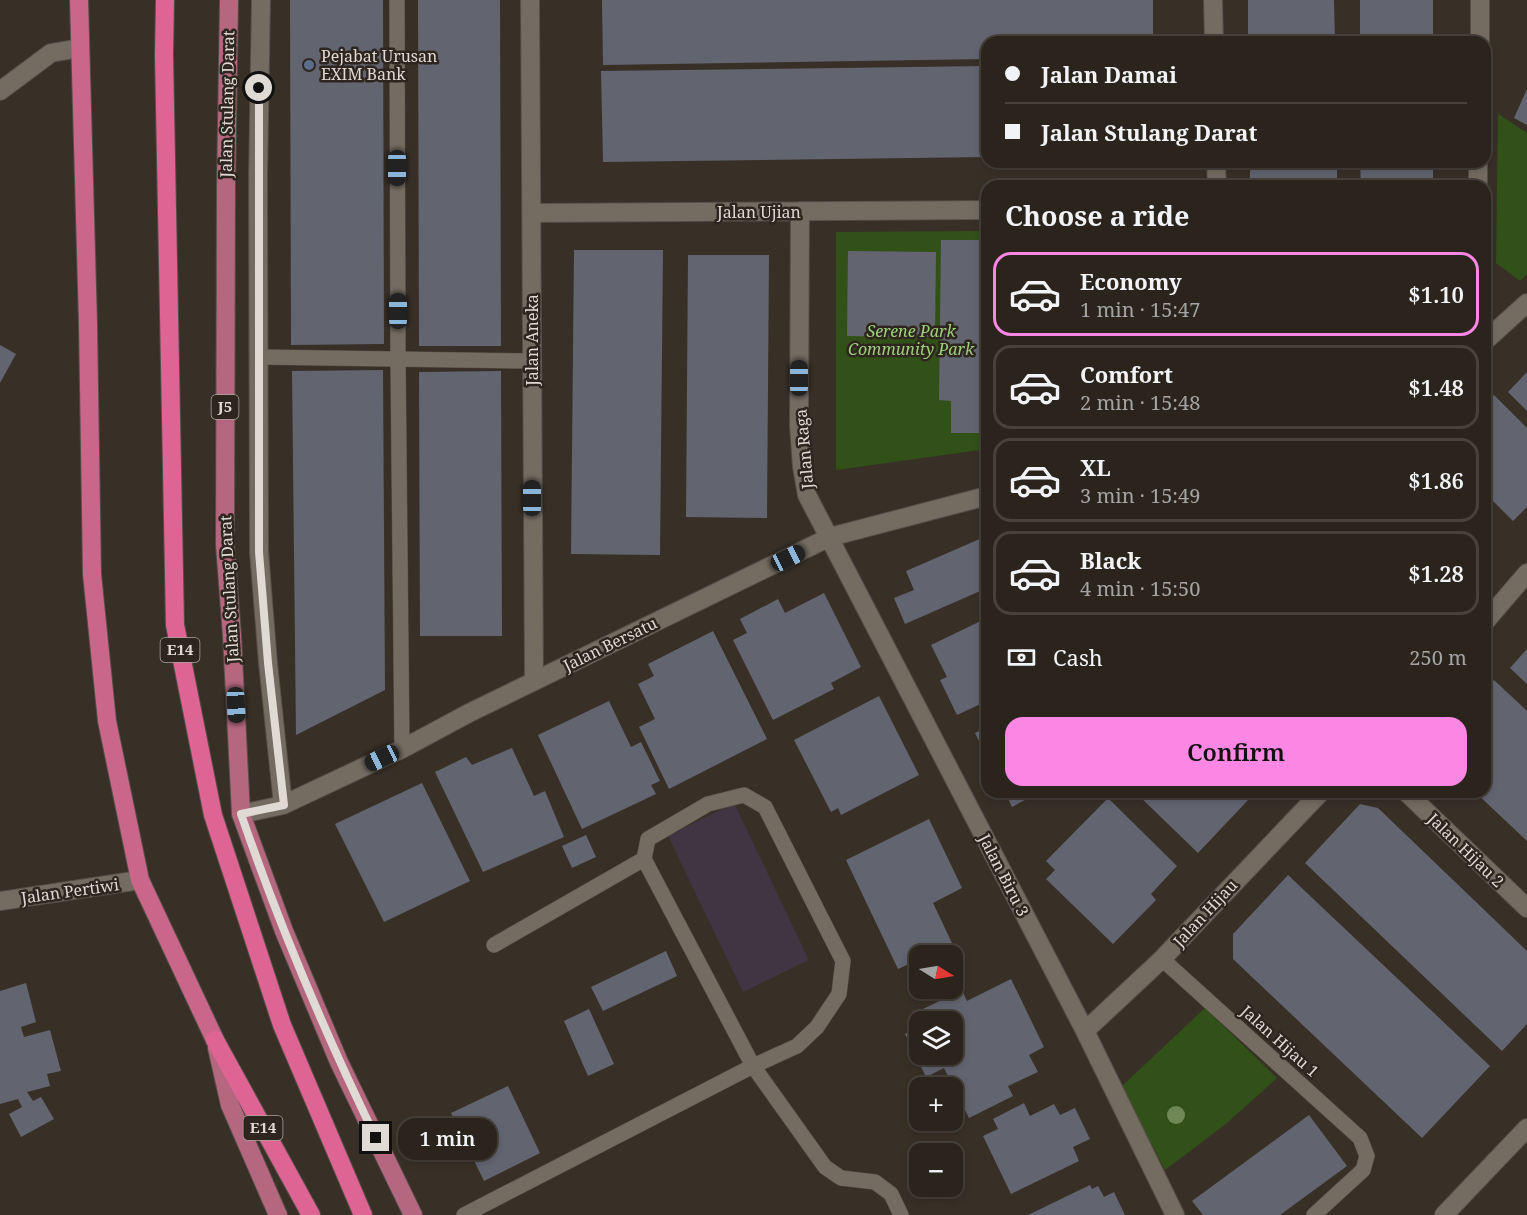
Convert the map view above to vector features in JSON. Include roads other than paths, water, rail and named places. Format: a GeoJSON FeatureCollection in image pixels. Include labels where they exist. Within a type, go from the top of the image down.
{"type":"FeatureCollection","features":[{"type":"Feature","properties":{"kind":"highway","name":"E14"},"geometry":{"type":"LineString","coordinates":[[79,0],[92,574],[107,721],[140,880],[215,1040],[311,1215]]}},
{"type":"Feature","properties":{"kind":"highway","name":"E14"},"geometry":{"type":"LineString","coordinates":[[165,0],[164,55],[175,625],[213,814],[282,1025],[363,1215]]}},
{"type":"Feature","properties":{"kind":"main road","name":"Jalan Stulang Darat"},"geometry":{"type":"LineString","coordinates":[[229,0],[225,186],[225,545],[241,814],[272,901],[339,1062],[413,1215]]}},
{"type":"Feature","properties":{"kind":"main road"},"geometry":{"type":"LineString","coordinates":[[215,1040],[230,1105],[278,1215]]}},
{"type":"Feature","properties":{"kind":"street"},"geometry":{"type":"LineString","coordinates":[[261,0],[258,177],[259,552],[268,663],[284,805]]}},
{"type":"Feature","properties":{"kind":"street","name":"Jalan Aneka"},"geometry":{"type":"LineString","coordinates":[[530,0],[534,681]]}},
{"type":"Feature","properties":{"kind":"street"},"geometry":{"type":"LineString","coordinates":[[1213,0],[1214,36]]}},
{"type":"Feature","properties":{"kind":"street"},"geometry":{"type":"LineString","coordinates":[[1480,0],[1480,36]]}},
{"type":"Feature","properties":{"kind":"street"},"geometry":{"type":"LineString","coordinates":[[0,92],[51,53],[80,48]]}},
{"type":"Feature","properties":{"kind":"street","name":"Jalan Ujian"},"geometry":{"type":"LineString","coordinates":[[531,213],[981,210]]}},
{"type":"Feature","properties":{"kind":"street","name":"Jalan Raga"},"geometry":{"type":"LineString","coordinates":[[800,211],[799,425],[802,467],[807,495],[830,537]]}},
{"type":"Feature","properties":{"kind":"street"},"geometry":{"type":"LineString","coordinates":[[1491,336],[1527,303]]}},
{"type":"Feature","properties":{"kind":"street","name":"Jalan Bersatu"},"geometry":{"type":"LineString","coordinates":[[241,814],[284,805],[402,749],[469,712],[830,537],[981,498]]}},
{"type":"Feature","properties":{"kind":"street","name":"Jalan Biru 3"},"geometry":{"type":"LineString","coordinates":[[830,537],[1085,1031],[1175,1215]]}},
{"type":"Feature","properties":{"kind":"street"},"geometry":{"type":"LineString","coordinates":[[1491,615],[1527,573]]}},
{"type":"Feature","properties":{"kind":"street","name":"Jalan Hijau"},"geometry":{"type":"LineString","coordinates":[[1085,1031],[1162,959],[1315,798]]}},
{"type":"Feature","properties":{"kind":"street","name":"Jalan Hijau 2"},"geometry":{"type":"LineString","coordinates":[[1412,798],[1527,908]]}},
{"type":"Feature","properties":{"kind":"street","name":"Jalan Pertiwi"},"geometry":{"type":"LineString","coordinates":[[0,901],[140,880]]}},
{"type":"Feature","properties":{"kind":"street"},"geometry":{"type":"LineString","coordinates":[[1444,1215],[1527,1128]]}},
{"type":"Feature","properties":{"kind":"lane"},"geometry":{"type":"LineString","coordinates":[[397,0],[402,749]]}},
{"type":"Feature","properties":{"kind":"lane"},"geometry":{"type":"LineString","coordinates":[[259,357],[532,361]]}},
{"type":"Feature","properties":{"kind":"lane"},"geometry":{"type":"LineString","coordinates":[[464,1215],[753,1066],[797,1046],[817,1027],[838,994],[843,961],[765,807],[744,795],[708,804],[648,839],[644,859],[753,1066],[825,1167],[841,1178],[875,1182],[891,1194],[901,1215]]}},
{"type":"Feature","properties":{"kind":"lane"},"geometry":{"type":"LineString","coordinates":[[494,945],[644,859]]}},
{"type":"Feature","properties":{"kind":"lane","name":"Jalan Hijau 1"},"geometry":{"type":"LineString","coordinates":[[1162,959],[1360,1138],[1367,1156],[1363,1170],[1320,1213]]}},
{"type":"Feature","properties":{"kind":"place","name":"Pejabat Urusan EXIM Bank"},"geometry":{"type":"Point","coordinates":[309,65]}},
{"type":"Feature","properties":{"kind":"park label","name":"Serene Park Community Park"},"geometry":{"type":"Point","coordinates":[911,340]}}]}
